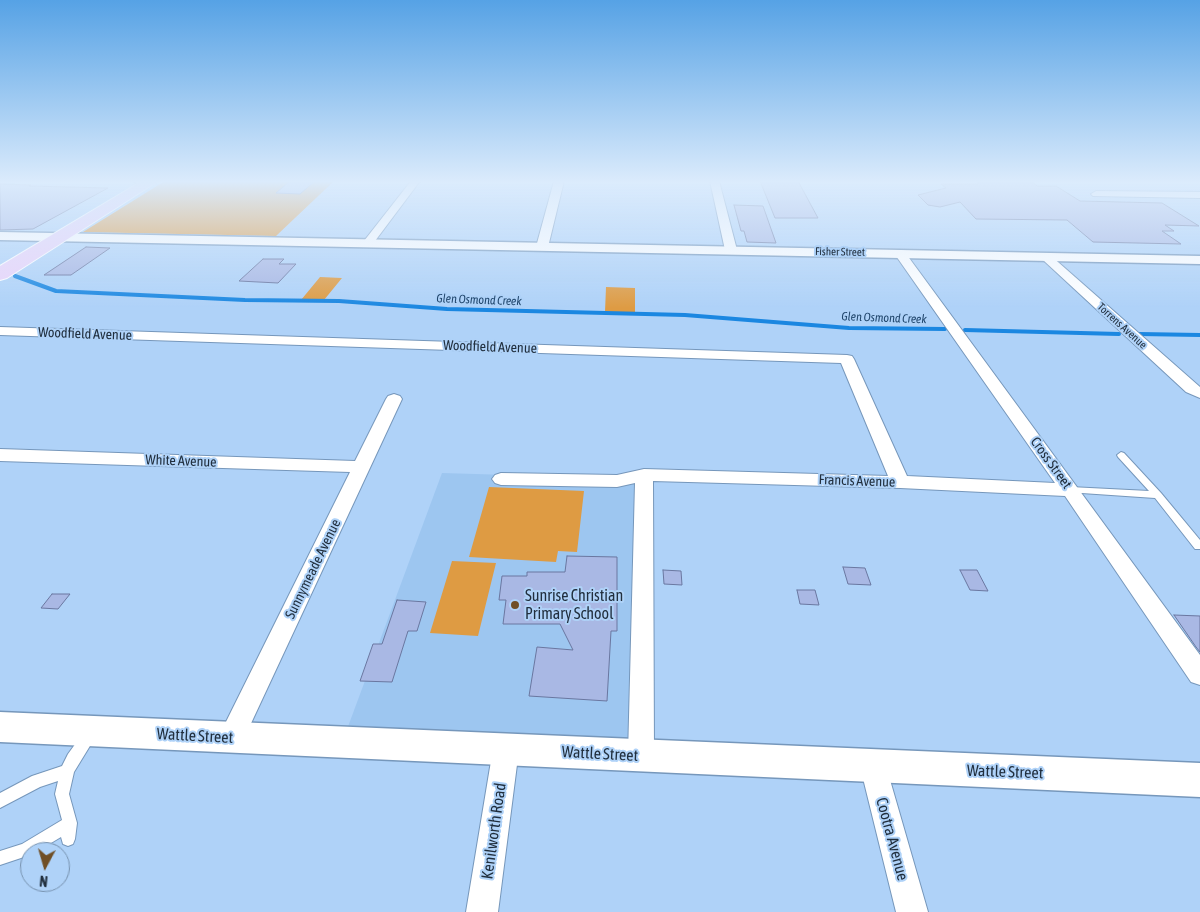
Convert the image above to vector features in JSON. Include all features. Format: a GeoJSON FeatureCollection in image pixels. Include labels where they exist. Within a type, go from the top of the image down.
{"type":"FeatureCollection","features":[{"type":"Feature","properties":{"kind":"main road"},"geometry":{"type":"LineString","coordinates":[[0,274],[82,224]]}},
{"type":"Feature","properties":{"kind":"street"},"geometry":{"type":"LineString","coordinates":[[368,243],[382,224]]}},
{"type":"Feature","properties":{"kind":"street"},"geometry":{"type":"LineString","coordinates":[[542,247],[548,224]]}},
{"type":"Feature","properties":{"kind":"street"},"geometry":{"type":"LineString","coordinates":[[724,224],[731,250]]}},
{"type":"Feature","properties":{"kind":"street","name":"Fisher Street"},"geometry":{"type":"LineString","coordinates":[[0,236],[1200,260]]}},
{"type":"Feature","properties":{"kind":"street","name":"Cross Street"},"geometry":{"type":"LineString","coordinates":[[900,253],[1200,674]]}},
{"type":"Feature","properties":{"kind":"street","name":"Torrens Avenue"},"geometry":{"type":"LineString","coordinates":[[1046,257],[1191,389],[1200,393]]}},
{"type":"Feature","properties":{"kind":"street","name":"Woodfield Avenue"},"geometry":{"type":"LineString","coordinates":[[0,331],[847,359],[900,482]]}},
{"type":"Feature","properties":{"kind":"street","name":"Sunnymeade Avenue"},"geometry":{"type":"LineString","coordinates":[[231,738],[394,399]]}},
{"type":"Feature","properties":{"kind":"street","name":"White Avenue"},"geometry":{"type":"LineString","coordinates":[[0,455],[361,468]]}},
{"type":"Feature","properties":{"kind":"street"},"geometry":{"type":"LineString","coordinates":[[641,756],[644,475]]}},
{"type":"Feature","properties":{"kind":"street","name":"Francis Avenue"},"geometry":{"type":"LineString","coordinates":[[501,479],[617,481],[644,475],[900,482],[1070,490]]}},
{"type":"Feature","properties":{"kind":"street","name":"Wattle Street"},"geometry":{"type":"LineString","coordinates":[[0,727],[1200,780]]}},
{"type":"Feature","properties":{"kind":"street","name":"Kenilworth Road"},"geometry":{"type":"LineString","coordinates":[[482,912],[506,749]]}},
{"type":"Feature","properties":{"kind":"street","name":"Cootra Avenue"},"geometry":{"type":"LineString","coordinates":[[873,766],[912,912]]}},
{"type":"Feature","properties":{"kind":"lane"},"geometry":{"type":"LineString","coordinates":[[1121,455],[1158,495],[1199,546]]}},
{"type":"Feature","properties":{"kind":"lane"},"geometry":{"type":"LineString","coordinates":[[1070,490],[1158,495]]}},
{"type":"Feature","properties":{"kind":"lane"},"geometry":{"type":"LineString","coordinates":[[68,839],[70,823],[62,794],[67,771],[73,758],[92,731]]}},
{"type":"Feature","properties":{"kind":"lane"},"geometry":{"type":"LineString","coordinates":[[0,801],[37,781],[67,771]]}},
{"type":"Feature","properties":{"kind":"lane"},"geometry":{"type":"LineString","coordinates":[[0,858],[25,850],[70,823]]}},
{"type":"Feature","properties":{"kind":"shaded area"},"geometry":{"type":"Polygon","coordinates":[[[97,224],[289,224],[276,236],[83,232],[97,224]]]}},
{"type":"Feature","properties":{"kind":"shaded area"},"geometry":{"type":"Polygon","coordinates":[[[320,277],[342,278],[324,300],[301,300],[320,277]]]}},
{"type":"Feature","properties":{"kind":"shaded area"},"geometry":{"type":"Polygon","coordinates":[[[606,287],[635,288],[635,313],[605,312],[606,287]]]}},
{"type":"Feature","properties":{"kind":"shaded area","name":"Sunrise Christian Primary School"},"geometry":{"type":"Polygon","coordinates":[[[442,473],[641,479],[633,745],[346,732],[442,473]]]}},
{"type":"Feature","properties":{"kind":"shaded area"},"geometry":{"type":"Polygon","coordinates":[[[489,487],[584,491],[577,552],[558,551],[556,562],[469,557],[489,487]]]}},
{"type":"Feature","properties":{"kind":"shaded area"},"geometry":{"type":"Polygon","coordinates":[[[452,561],[496,563],[478,636],[430,633],[452,561]]]}},
{"type":"Feature","properties":{"kind":"building"},"geometry":{"type":"Polygon","coordinates":[[[0,224],[43,224],[33,229],[0,230],[0,224]]]}},
{"type":"Feature","properties":{"kind":"building"},"geometry":{"type":"Polygon","coordinates":[[[739,224],[769,224],[776,243],[747,242],[744,231],[741,231],[739,224]]]}},
{"type":"Feature","properties":{"kind":"building"},"geometry":{"type":"Polygon","coordinates":[[[1071,224],[1195,224],[1199,226],[1165,225],[1174,231],[1162,231],[1181,244],[1093,242],[1071,224]]]}},
{"type":"Feature","properties":{"kind":"building"},"geometry":{"type":"Polygon","coordinates":[[[86,247],[110,248],[71,275],[44,275],[86,247]]]}},
{"type":"Feature","properties":{"kind":"building"},"geometry":{"type":"Polygon","coordinates":[[[263,259],[284,259],[279,264],[296,264],[278,283],[239,281],[263,259]]]}},
{"type":"Feature","properties":{"kind":"building"},"geometry":{"type":"Polygon","coordinates":[[[567,556],[617,557],[617,631],[611,631],[607,701],[529,696],[537,647],[573,650],[560,624],[503,624],[506,600],[499,600],[502,576],[527,576],[527,572],[565,572],[567,556]]]}},
{"type":"Feature","properties":{"kind":"building"},"geometry":{"type":"Polygon","coordinates":[[[843,567],[865,568],[871,585],[848,584],[843,567]]]}},
{"type":"Feature","properties":{"kind":"building"},"geometry":{"type":"Polygon","coordinates":[[[663,570],[681,571],[682,585],[664,584],[663,570]]]}},
{"type":"Feature","properties":{"kind":"building"},"geometry":{"type":"Polygon","coordinates":[[[960,570],[977,570],[988,591],[970,590],[960,570]]]}},
{"type":"Feature","properties":{"kind":"building"},"geometry":{"type":"Polygon","coordinates":[[[797,590],[815,590],[819,605],[800,604],[797,590]]]}},
{"type":"Feature","properties":{"kind":"building"},"geometry":{"type":"Polygon","coordinates":[[[52,594],[70,594],[58,609],[41,608],[52,594]]]}},
{"type":"Feature","properties":{"kind":"building"},"geometry":{"type":"Polygon","coordinates":[[[397,600],[426,602],[417,631],[408,631],[392,682],[360,681],[373,644],[382,644],[397,600]]]}},
{"type":"Feature","properties":{"kind":"building"},"geometry":{"type":"Polygon","coordinates":[[[1174,615],[1200,616],[1200,652],[1196,647],[1174,615]]]}},
{"type":"Feature","properties":{"kind":"waterway","name":"Glen Osmond Creek"},"geometry":{"type":"LineString","coordinates":[[15,276],[56,291],[245,300],[339,301],[447,309],[685,315],[849,328],[945,329]]}},
{"type":"Feature","properties":{"kind":"waterway","name":"Glen Osmond Creek"},"geometry":{"type":"LineString","coordinates":[[965,330],[1119,334]]}},
{"type":"Feature","properties":{"kind":"waterway","name":"Glen Osmond Creek"},"geometry":{"type":"LineString","coordinates":[[1139,334],[1200,335]]}},
{"type":"Feature","properties":{"kind":"place","name":"Sunrise Christian Primary School"},"geometry":{"type":"Point","coordinates":[515,605]}}]}
